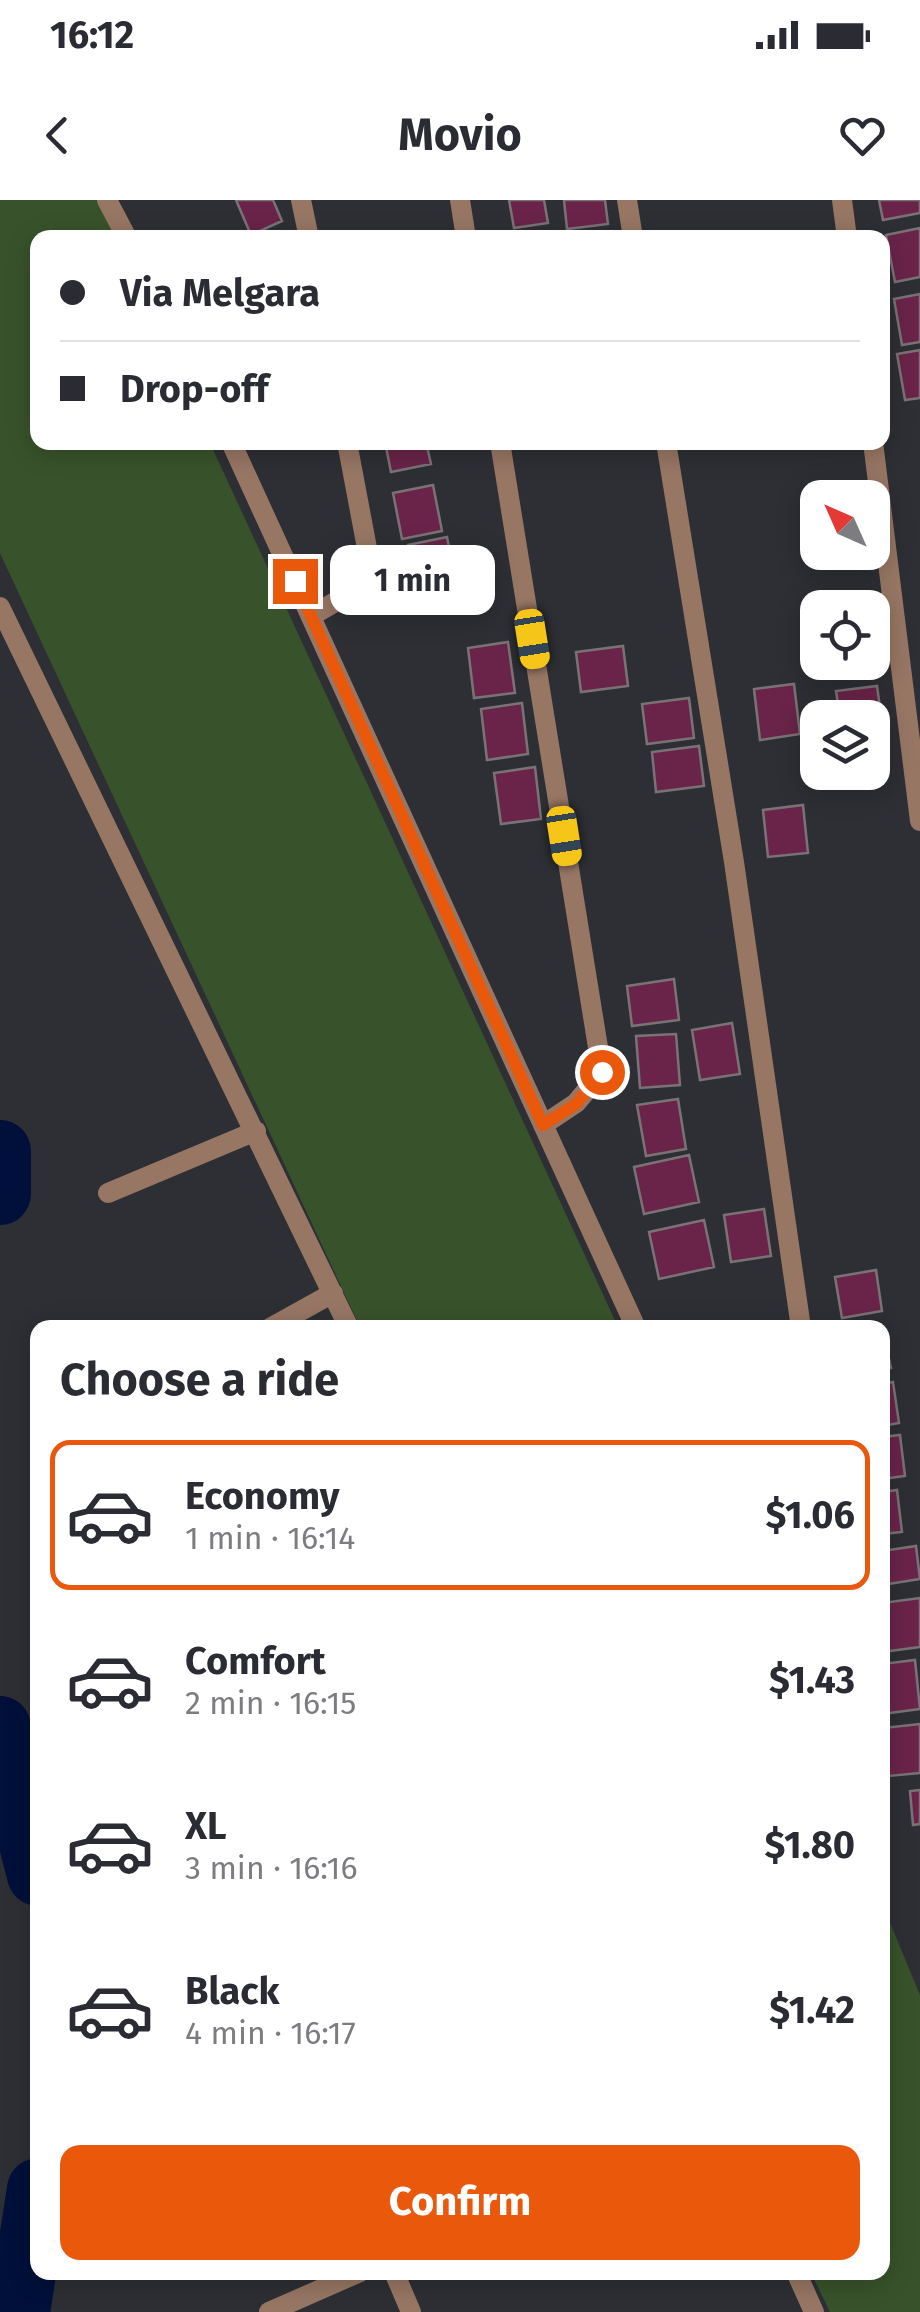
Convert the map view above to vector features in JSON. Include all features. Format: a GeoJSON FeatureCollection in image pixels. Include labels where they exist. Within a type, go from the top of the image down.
{"type":"FeatureCollection","features":[{"type":"Feature","properties":{"kind":"street"},"geometry":{"type":"LineString","coordinates":[[107,200],[123,230]]}},
{"type":"Feature","properties":{"kind":"street"},"geometry":{"type":"LineString","coordinates":[[302,200],[307,230]]}},
{"type":"Feature","properties":{"kind":"street"},"geometry":{"type":"LineString","coordinates":[[460,200],[465,230]]}},
{"type":"Feature","properties":{"kind":"street"},"geometry":{"type":"LineString","coordinates":[[627,200],[632,230]]}},
{"type":"Feature","properties":{"kind":"street"},"geometry":{"type":"LineString","coordinates":[[842,200],[846,230]]}},
{"type":"Feature","properties":{"kind":"street"},"geometry":{"type":"LineString","coordinates":[[235,450],[632,1320]]}},
{"type":"Feature","properties":{"kind":"street"},"geometry":{"type":"LineString","coordinates":[[311,616],[373,580],[349,450]]}},
{"type":"Feature","properties":{"kind":"street"},"geometry":{"type":"LineString","coordinates":[[501,450],[602,1072],[576,1104],[543,1125]]}},
{"type":"Feature","properties":{"kind":"street"},"geometry":{"type":"LineString","coordinates":[[667,450],[734,862],[801,1320]]}},
{"type":"Feature","properties":{"kind":"street"},"geometry":{"type":"LineString","coordinates":[[873,450],[920,821]]}},
{"type":"Feature","properties":{"kind":"street"},"geometry":{"type":"LineString","coordinates":[[0,607],[345,1320]]}},
{"type":"Feature","properties":{"kind":"street"},"geometry":{"type":"LineString","coordinates":[[108,1193],[256,1131]]}},
{"type":"Feature","properties":{"kind":"street"},"geometry":{"type":"LineString","coordinates":[[285,1320],[333,1294]]}},
{"type":"Feature","properties":{"kind":"street"},"geometry":{"type":"LineString","coordinates":[[270,2312],[342,2280]]}},
{"type":"Feature","properties":{"kind":"street"},"geometry":{"type":"LineString","coordinates":[[397,2280],[411,2312]]}},
{"type":"Feature","properties":{"kind":"street"},"geometry":{"type":"LineString","coordinates":[[800,2280],[814,2312]]}},
{"type":"Feature","properties":{"kind":"green space"},"geometry":{"type":"Polygon","coordinates":[[[0,200],[99,200],[113,230],[30,230],[30,450],[213,450],[615,1320],[357,1320],[0,553],[0,200]]]}},
{"type":"Feature","properties":{"kind":"green space"},"geometry":{"type":"Polygon","coordinates":[[[890,1923],[920,1995],[920,2312],[830,2312],[814,2280],[890,2280],[890,1923]]]}},
{"type":"Feature","properties":{"kind":"building"},"geometry":{"type":"Polygon","coordinates":[[[236,200],[273,200],[282,221],[262,230],[249,230],[236,200]]]}},
{"type":"Feature","properties":{"kind":"building"},"geometry":{"type":"Polygon","coordinates":[[[509,200],[544,200],[548,223],[514,228],[509,200]]]}},
{"type":"Feature","properties":{"kind":"building"},"geometry":{"type":"Polygon","coordinates":[[[564,200],[605,200],[608,224],[567,229],[564,200]]]}},
{"type":"Feature","properties":{"kind":"building"},"geometry":{"type":"Polygon","coordinates":[[[879,200],[920,200],[920,213],[883,220],[879,200]]]}},
{"type":"Feature","properties":{"kind":"building"},"geometry":{"type":"Polygon","coordinates":[[[920,228],[920,277],[895,282],[890,234],[920,228]]]}},
{"type":"Feature","properties":{"kind":"building"},"geometry":{"type":"Polygon","coordinates":[[[920,294],[920,342],[902,345],[894,299],[920,294]]]}},
{"type":"Feature","properties":{"kind":"building"},"geometry":{"type":"Polygon","coordinates":[[[920,350],[920,398],[905,400],[897,354],[920,350]]]}},
{"type":"Feature","properties":{"kind":"building"},"geometry":{"type":"Polygon","coordinates":[[[387,450],[428,450],[431,464],[391,472],[387,450]]]}},
{"type":"Feature","properties":{"kind":"building"},"geometry":{"type":"Polygon","coordinates":[[[433,485],[442,531],[402,539],[393,493],[433,485]]]}},
{"type":"Feature","properties":{"kind":"building"},"geometry":{"type":"Polygon","coordinates":[[[447,537],[456,584],[416,592],[408,545],[447,537]]]}},
{"type":"Feature","properties":{"kind":"building"},"geometry":{"type":"Polygon","coordinates":[[[508,642],[515,693],[474,698],[468,648],[508,642]]]}},
{"type":"Feature","properties":{"kind":"building"},"geometry":{"type":"Polygon","coordinates":[[[623,646],[628,686],[581,692],[576,652],[623,646]]]}},
{"type":"Feature","properties":{"kind":"building"},"geometry":{"type":"Polygon","coordinates":[[[794,684],[800,734],[760,740],[754,689],[794,684]]]}},
{"type":"Feature","properties":{"kind":"building"},"geometry":{"type":"Polygon","coordinates":[[[877,686],[879,700],[837,700],[836,691],[877,686]]]}},
{"type":"Feature","properties":{"kind":"building"},"geometry":{"type":"Polygon","coordinates":[[[689,698],[694,738],[647,744],[642,704],[689,698]]]}},
{"type":"Feature","properties":{"kind":"building"},"geometry":{"type":"Polygon","coordinates":[[[522,703],[528,754],[487,760],[481,709],[522,703]]]}},
{"type":"Feature","properties":{"kind":"building"},"geometry":{"type":"Polygon","coordinates":[[[699,746],[704,786],[656,792],[652,752],[699,746]]]}},
{"type":"Feature","properties":{"kind":"building"},"geometry":{"type":"Polygon","coordinates":[[[535,767],[541,819],[501,824],[494,773],[535,767]]]}},
{"type":"Feature","properties":{"kind":"building"},"geometry":{"type":"Polygon","coordinates":[[[803,805],[808,853],[768,857],[763,810],[803,805]]]}},
{"type":"Feature","properties":{"kind":"building"},"geometry":{"type":"Polygon","coordinates":[[[674,979],[679,1020],[632,1026],[627,986],[674,979]]]}},
{"type":"Feature","properties":{"kind":"building"},"geometry":{"type":"Polygon","coordinates":[[[732,1023],[740,1074],[700,1080],[692,1030],[732,1023]]]}},
{"type":"Feature","properties":{"kind":"building"},"geometry":{"type":"Polygon","coordinates":[[[676,1034],[680,1085],[640,1088],[636,1036],[676,1034]]]}},
{"type":"Feature","properties":{"kind":"building"},"geometry":{"type":"Polygon","coordinates":[[[678,1099],[686,1149],[646,1156],[637,1105],[678,1099]]]}},
{"type":"Feature","properties":{"kind":"building"},"geometry":{"type":"Polygon","coordinates":[[[689,1155],[699,1202],[644,1214],[634,1167],[689,1155]]]}},
{"type":"Feature","properties":{"kind":"building"},"geometry":{"type":"Polygon","coordinates":[[[764,1209],[771,1256],[731,1262],[724,1215],[764,1209]]]}},
{"type":"Feature","properties":{"kind":"building"},"geometry":{"type":"Polygon","coordinates":[[[704,1220],[714,1267],[659,1279],[649,1232],[704,1220]]]}},
{"type":"Feature","properties":{"kind":"building"},"geometry":{"type":"Polygon","coordinates":[[[876,1270],[882,1311],[842,1318],[835,1277],[876,1270]]]}},
{"type":"Feature","properties":{"kind":"building"},"geometry":{"type":"Polygon","coordinates":[[[893,1382],[899,1423],[890,1425],[893,1382]]]}},
{"type":"Feature","properties":{"kind":"building"},"geometry":{"type":"Polygon","coordinates":[[[900,1435],[905,1476],[890,1478],[890,1436],[900,1435]]]}},
{"type":"Feature","properties":{"kind":"building"},"geometry":{"type":"Polygon","coordinates":[[[897,1490],[902,1532],[890,1533],[890,1491],[897,1490]]]}},
{"type":"Feature","properties":{"kind":"building"},"geometry":{"type":"Polygon","coordinates":[[[916,1546],[920,1579],[890,1584],[890,1550],[916,1546]]]}},
{"type":"Feature","properties":{"kind":"building"},"geometry":{"type":"Polygon","coordinates":[[[920,1598],[920,1647],[890,1651],[890,1602],[920,1598]]]}},
{"type":"Feature","properties":{"kind":"building"},"geometry":{"type":"Polygon","coordinates":[[[915,1660],[920,1709],[890,1713],[890,1663],[915,1660]]]}},
{"type":"Feature","properties":{"kind":"building"},"geometry":{"type":"Polygon","coordinates":[[[920,1724],[920,1773],[890,1776],[890,1727],[920,1724]]]}},
{"type":"Feature","properties":{"kind":"building"},"geometry":{"type":"Polygon","coordinates":[[[920,1790],[920,1824],[913,1825],[910,1791],[920,1790]]]}},
{"type":"Feature","properties":{"kind":"waterway"},"geometry":{"type":"LineString","coordinates":[[0,1151],[0,1194]]}},
{"type":"Feature","properties":{"kind":"waterway"},"geometry":{"type":"LineString","coordinates":[[0,1727],[30,1844]]}},
{"type":"Feature","properties":{"kind":"waterway"},"geometry":{"type":"LineString","coordinates":[[19,2312],[30,2241]]}},
{"type":"Feature","properties":{"kind":"route"},"geometry":{"type":"LineString","coordinates":[[295,581],[543,1125],[576,1104],[602,1072]]}}]}
